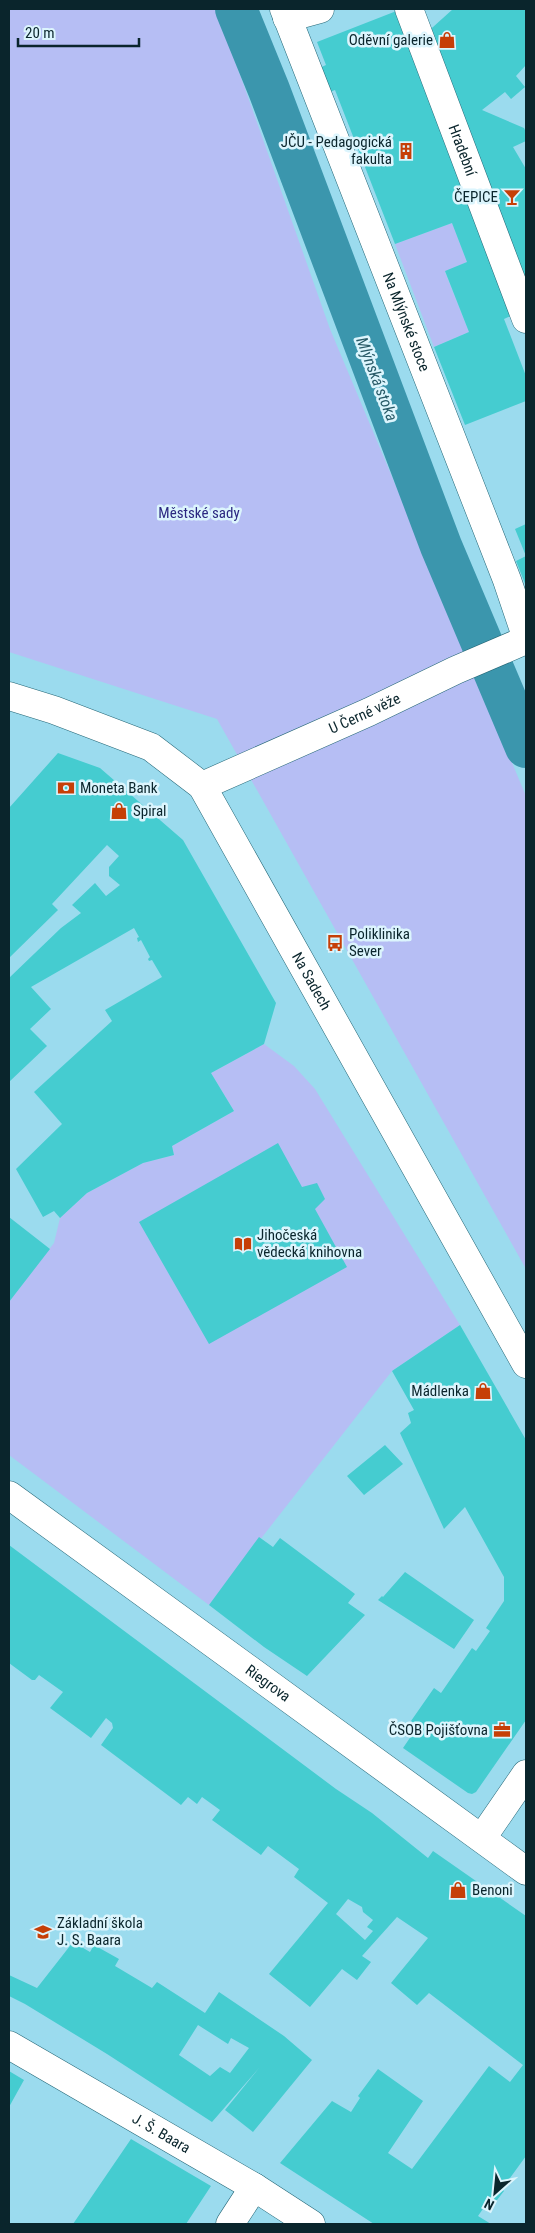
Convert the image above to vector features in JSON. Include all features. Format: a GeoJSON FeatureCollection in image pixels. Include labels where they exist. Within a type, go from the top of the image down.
{"type":"FeatureCollection","features":[{"type":"Feature","properties":{"kind":"street"},"geometry":{"type":"LineString","coordinates":[[286,13],[320,9]]}},
{"type":"Feature","properties":{"kind":"street","name":"Hradební"},"geometry":{"type":"LineString","coordinates":[[409,9],[526,319]]}},
{"type":"Feature","properties":{"kind":"street","name":"Na Mlýnské stoce"},"geometry":{"type":"LineString","coordinates":[[286,13],[507,580],[520,641]]}},
{"type":"Feature","properties":{"kind":"street","name":"U Černé věže"},"geometry":{"type":"LineString","coordinates":[[202,786],[369,712],[520,641]]}},
{"type":"Feature","properties":{"kind":"street","name":"Na Sadech"},"geometry":{"type":"LineString","coordinates":[[9,696],[61,713],[151,747],[202,786],[526,1364]]}},
{"type":"Feature","properties":{"kind":"street","name":"Riegrova"},"geometry":{"type":"LineString","coordinates":[[9,1494],[526,1871]]}},
{"type":"Feature","properties":{"kind":"street"},"geometry":{"type":"LineString","coordinates":[[482,1838],[526,1774]]}},
{"type":"Feature","properties":{"kind":"street","name":"J. Š. Baara"},"geometry":{"type":"LineString","coordinates":[[9,2045],[254,2187],[312,2224]]}},
{"type":"Feature","properties":{"kind":"street"},"geometry":{"type":"LineString","coordinates":[[230,2224],[254,2187]]}},
{"type":"Feature","properties":{"kind":"green space","name":"Městské sady"},"geometry":{"type":"Polygon","coordinates":[[[9,9],[215,9],[330,329],[526,796],[526,1269],[217,719],[9,652],[9,9]]]}},
{"type":"Feature","properties":{"kind":"green space"},"geometry":{"type":"Polygon","coordinates":[[[452,223],[467,262],[445,272],[469,332],[434,347],[395,244],[452,223]]]}},
{"type":"Feature","properties":{"kind":"green space"},"geometry":{"type":"Polygon","coordinates":[[[264,1044],[294,1066],[315,1089],[460,1325],[392,1371],[209,1605],[9,1455],[9,1302],[54,1243],[60,1218],[87,1193],[143,1163],[174,1155],[172,1146],[234,1111],[211,1073],[264,1044]]]}},
{"type":"Feature","properties":{"kind":"building"},"geometry":{"type":"Polygon","coordinates":[[[453,9],[526,9],[526,65],[516,76],[525,87],[511,99],[505,92],[482,110],[524,128],[526,132],[526,141],[513,147],[526,169],[526,288],[423,36],[453,9]]]}},
{"type":"Feature","properties":{"kind":"building","name":"JČU - Pedagogická fakulta"},"geometry":{"type":"Polygon","coordinates":[[[399,10],[517,313],[504,319],[526,376],[526,401],[465,425],[434,347],[469,332],[445,271],[467,262],[452,223],[395,244],[335,90],[327,93],[317,69],[326,65],[317,42],[399,10]]]}},
{"type":"Feature","properties":{"kind":"building"},"geometry":{"type":"Polygon","coordinates":[[[526,524],[526,556],[515,529],[526,524]]]}},
{"type":"Feature","properties":{"kind":"building"},"geometry":{"type":"Polygon","coordinates":[[[526,556],[526,586],[516,561],[526,556]]]}},
{"type":"Feature","properties":{"kind":"building"},"geometry":{"type":"Polygon","coordinates":[[[58,753],[100,768],[183,840],[276,1003],[264,1044],[211,1073],[234,1111],[172,1146],[174,1155],[143,1163],[87,1193],[60,1218],[54,1211],[43,1217],[16,1169],[62,1124],[34,1092],[112,1021],[105,1010],[162,977],[152,960],[149,961],[150,957],[141,940],[138,942],[137,938],[139,937],[134,928],[31,987],[51,1009],[30,1029],[47,1046],[9,1082],[9,978],[61,928],[81,913],[72,905],[95,883],[106,896],[120,885],[109,876],[109,867],[119,856],[107,845],[52,904],[58,910],[9,958],[9,808],[58,753]]]}},
{"type":"Feature","properties":{"kind":"building","name":"Jihočeská vědecká knihovna"},"geometry":{"type":"Polygon","coordinates":[[[278,1143],[302,1187],[317,1183],[325,1199],[315,1209],[347,1267],[209,1344],[139,1222],[278,1143]]]}},
{"type":"Feature","properties":{"kind":"building"},"geometry":{"type":"Polygon","coordinates":[[[9,1217],[50,1249],[9,1302],[9,1217]]]}},
{"type":"Feature","properties":{"kind":"building"},"geometry":{"type":"Polygon","coordinates":[[[460,1325],[526,1440],[526,1720],[476,1792],[472,1794],[403,1748],[418,1726],[411,1721],[434,1688],[441,1693],[472,1648],[476,1651],[490,1631],[486,1628],[504,1601],[504,1577],[465,1507],[444,1529],[400,1433],[411,1423],[408,1413],[414,1410],[392,1371],[460,1325]]]}},
{"type":"Feature","properties":{"kind":"building"},"geometry":{"type":"Polygon","coordinates":[[[385,1445],[403,1464],[364,1495],[347,1476],[385,1445]]]}},
{"type":"Feature","properties":{"kind":"building"},"geometry":{"type":"Polygon","coordinates":[[[259,1537],[273,1547],[280,1538],[355,1594],[348,1603],[365,1615],[307,1676],[264,1647],[209,1605],[259,1537]]]}},
{"type":"Feature","properties":{"kind":"building"},"geometry":{"type":"Polygon","coordinates":[[[9,1545],[336,1789],[372,1813],[428,1858],[433,1851],[526,1916],[526,2156],[502,2189],[504,2191],[494,2204],[489,2200],[478,2216],[491,2224],[374,2224],[280,2163],[332,2101],[351,2112],[360,2098],[358,2096],[378,2069],[423,2101],[388,2153],[412,2169],[489,2066],[510,2082],[523,2065],[429,1993],[417,2005],[391,1983],[428,1938],[397,1917],[362,1956],[371,1962],[357,1980],[342,1969],[310,2007],[269,1974],[328,1903],[294,1877],[299,1869],[268,1846],[261,1855],[212,1820],[220,1810],[202,1797],[197,1804],[188,1797],[181,1805],[101,1745],[113,1728],[112,1723],[106,1718],[91,1738],[50,1708],[63,1692],[39,1675],[35,1680],[32,1680],[9,1663],[9,1545]],[[348,1899],[336,1914],[365,1940],[373,1931],[367,1927],[373,1920],[363,1912],[362,1907],[348,1899]]]}},
{"type":"Feature","properties":{"kind":"building"},"geometry":{"type":"Polygon","coordinates":[[[405,1572],[474,1620],[454,1649],[378,1600],[383,1597],[405,1572]]]}},
{"type":"Feature","properties":{"kind":"building"},"geometry":{"type":"Polygon","coordinates":[[[73,1942],[90,1952],[94,1945],[119,1959],[115,1966],[152,1988],[157,1982],[205,2013],[219,1992],[284,2036],[312,2060],[253,2132],[225,2110],[259,2068],[212,2122],[107,2054],[9,1996],[9,1975],[37,1988],[73,1942]],[[198,2025],[179,2055],[210,2076],[220,2067],[230,2073],[249,2048],[231,2038],[228,2044],[198,2025]]]}},
{"type":"Feature","properties":{"kind":"building"},"geometry":{"type":"Polygon","coordinates":[[[9,2071],[24,2080],[9,2107],[9,2071]]]}},
{"type":"Feature","properties":{"kind":"building"},"geometry":{"type":"Polygon","coordinates":[[[131,2139],[211,2186],[186,2224],[73,2224],[131,2139]]]}},
{"type":"Feature","properties":{"kind":"waterway","name":"Mlýnská stoka"},"geometry":{"type":"LineString","coordinates":[[236,9],[269,90],[441,546],[526,747]]}},
{"type":"Feature","properties":{"kind":"place","name":"Oděvní galerie"},"geometry":{"type":"Point","coordinates":[447,40]}},
{"type":"Feature","properties":{"kind":"place","name":"JČU - Pedagogická fakulta"},"geometry":{"type":"Point","coordinates":[406,151]}},
{"type":"Feature","properties":{"kind":"place","name":"ČEPICE"},"geometry":{"type":"Point","coordinates":[512,197]}},
{"type":"Feature","properties":{"kind":"place","name":"Moneta Bank"},"geometry":{"type":"Point","coordinates":[66,788]}},
{"type":"Feature","properties":{"kind":"place","name":"Spiral"},"geometry":{"type":"Point","coordinates":[119,811]}},
{"type":"Feature","properties":{"kind":"place","name":"Poliklinika Sever"},"geometry":{"type":"Point","coordinates":[335,943]}},
{"type":"Feature","properties":{"kind":"place","name":"Jihočeská vědecká knihovna"},"geometry":{"type":"Point","coordinates":[243,1244]}},
{"type":"Feature","properties":{"kind":"place","name":"Mádlenka"},"geometry":{"type":"Point","coordinates":[483,1391]}},
{"type":"Feature","properties":{"kind":"place","name":"ČSOB Pojišťovna"},"geometry":{"type":"Point","coordinates":[502,1730]}},
{"type":"Feature","properties":{"kind":"place","name":"Benoni"},"geometry":{"type":"Point","coordinates":[458,1890]}},
{"type":"Feature","properties":{"kind":"place","name":"Základní škola J. S. Baara"},"geometry":{"type":"Point","coordinates":[43,1932]}}]}
